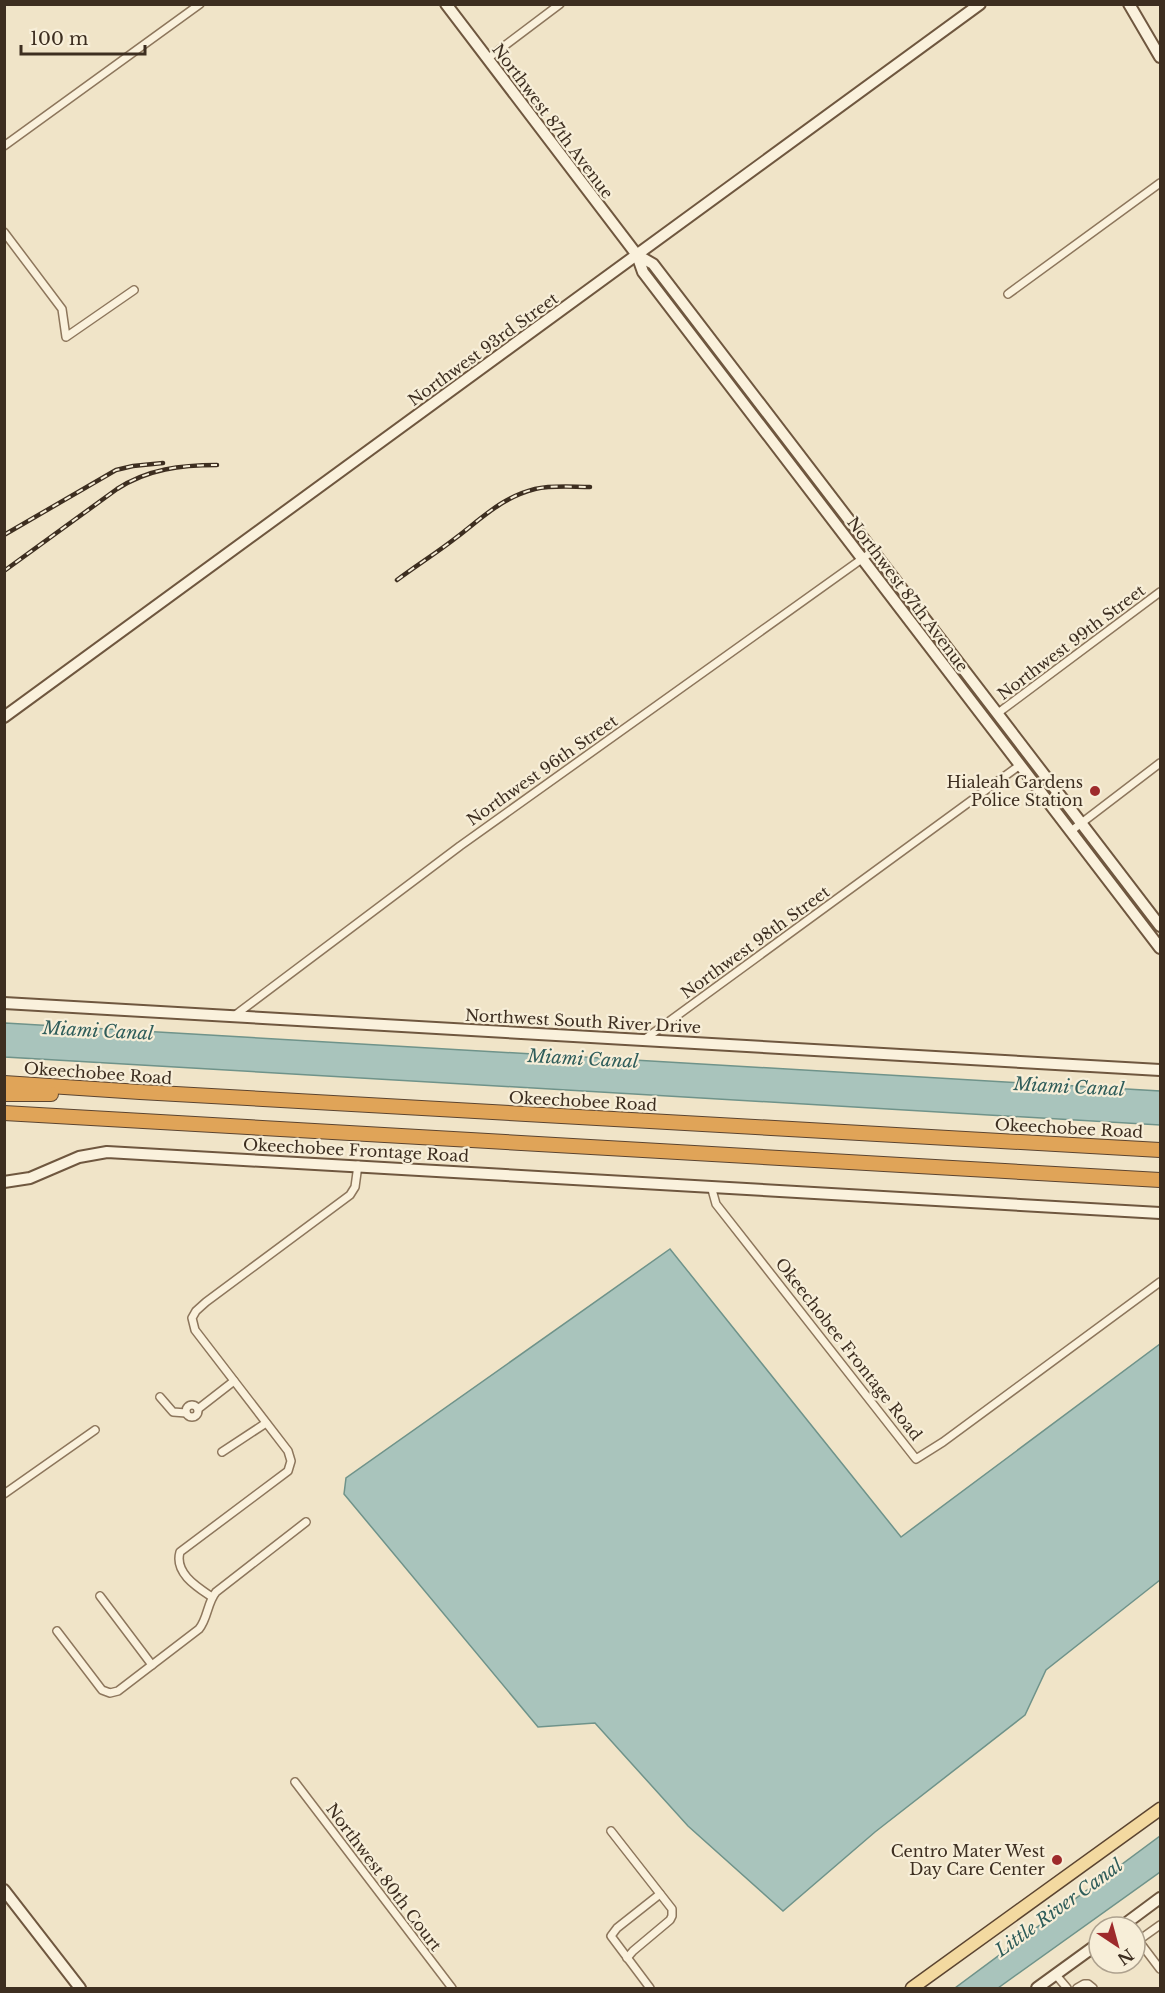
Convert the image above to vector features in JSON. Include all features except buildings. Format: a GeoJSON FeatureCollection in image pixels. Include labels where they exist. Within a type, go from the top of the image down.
{"type":"FeatureCollection","features":[{"type":"Feature","properties":{"kind":"highway","name":"Okeechobee Road"},"geometry":{"type":"LineString","coordinates":[[4,1083],[1161,1150]]}},
{"type":"Feature","properties":{"kind":"highway"},"geometry":{"type":"LineString","coordinates":[[4,1094],[140,1092]]}},
{"type":"Feature","properties":{"kind":"highway"},"geometry":{"type":"LineString","coordinates":[[4,1113],[1161,1180]]}},
{"type":"Feature","properties":{"kind":"main road"},"geometry":{"type":"LineString","coordinates":[[912,1989],[1161,1809]]}},
{"type":"Feature","properties":{"kind":"street"},"geometry":{"type":"LineString","coordinates":[[4,146],[200,4]]}},
{"type":"Feature","properties":{"kind":"street","name":"Northwest 87th Avenue"},"geometry":{"type":"LineString","coordinates":[[446,4],[637,255],[643,272],[1161,948]]}},
{"type":"Feature","properties":{"kind":"street"},"geometry":{"type":"LineString","coordinates":[[487,59],[560,4]]}},
{"type":"Feature","properties":{"kind":"street","name":"Northwest 93rd Street"},"geometry":{"type":"LineString","coordinates":[[4,717],[980,4]]}},
{"type":"Feature","properties":{"kind":"street"},"geometry":{"type":"LineString","coordinates":[[1129,4],[1161,57]]}},
{"type":"Feature","properties":{"kind":"street"},"geometry":{"type":"LineString","coordinates":[[1008,294],[1161,183]]}},
{"type":"Feature","properties":{"kind":"street"},"geometry":{"type":"LineString","coordinates":[[4,232],[62,309],[66,337],[134,290]]}},
{"type":"Feature","properties":{"kind":"street","name":"Northwest 87th Avenue"},"geometry":{"type":"LineString","coordinates":[[637,255],[653,264],[1161,926]]}},
{"type":"Feature","properties":{"kind":"street","name":"Northwest 96th Street"},"geometry":{"type":"LineString","coordinates":[[232,1018],[460,846],[873,551]]}},
{"type":"Feature","properties":{"kind":"street","name":"Northwest 99th Street"},"geometry":{"type":"LineString","coordinates":[[998,713],[1161,592]]}},
{"type":"Feature","properties":{"kind":"street"},"geometry":{"type":"LineString","coordinates":[[1071,831],[1161,763]]}},
{"type":"Feature","properties":{"kind":"street","name":"Northwest 98th Street"},"geometry":{"type":"LineString","coordinates":[[645,1039],[1020,765]]}},
{"type":"Feature","properties":{"kind":"street","name":"Northwest South River Drive"},"geometry":{"type":"LineString","coordinates":[[4,1003],[1161,1070]]}},
{"type":"Feature","properties":{"kind":"street","name":"Okeechobee Frontage Road"},"geometry":{"type":"LineString","coordinates":[[4,1182],[30,1178],[79,1157],[107,1152],[1161,1213]]}},
{"type":"Feature","properties":{"kind":"street"},"geometry":{"type":"LineString","coordinates":[[212,1597],[185,1575],[179,1564],[180,1552],[288,1471],[291,1466],[288,1451],[195,1330],[192,1318],[206,1302],[350,1196],[356,1185],[358,1165]]}},
{"type":"Feature","properties":{"kind":"street","name":"Okeechobee Frontage Road"},"geometry":{"type":"LineString","coordinates":[[711,1186],[716,1204],[916,1459],[943,1442],[1161,1282]]}},
{"type":"Feature","properties":{"kind":"street"},"geometry":{"type":"LineString","coordinates":[[160,1397],[170,1410],[195,1417],[198,1409],[234,1381]]}},
{"type":"Feature","properties":{"kind":"street"},"geometry":{"type":"LineString","coordinates":[[222,1452],[266,1423]]}},
{"type":"Feature","properties":{"kind":"street"},"geometry":{"type":"LineString","coordinates":[[4,1494],[95,1430]]}},
{"type":"Feature","properties":{"kind":"street"},"geometry":{"type":"LineString","coordinates":[[57,1631],[100,1687],[110,1693],[122,1689],[200,1629],[212,1597],[306,1522]]}},
{"type":"Feature","properties":{"kind":"street"},"geometry":{"type":"LineString","coordinates":[[100,1596],[152,1665]]}},
{"type":"Feature","properties":{"kind":"street","name":"Northwest 80th Court"},"geometry":{"type":"LineString","coordinates":[[295,1782],[452,1989]]}},
{"type":"Feature","properties":{"kind":"street"},"geometry":{"type":"LineString","coordinates":[[611,1830],[672,1909],[670,1920],[633,1950],[627,1958]]}},
{"type":"Feature","properties":{"kind":"street"},"geometry":{"type":"LineString","coordinates":[[4,1890],[80,1989]]}},
{"type":"Feature","properties":{"kind":"street"},"geometry":{"type":"LineString","coordinates":[[650,1989],[611,1936],[617,1928],[660,1894]]}},
{"type":"Feature","properties":{"kind":"street"},"geometry":{"type":"LineString","coordinates":[[1142,1915],[1159,1904]]}},
{"type":"Feature","properties":{"kind":"street"},"geometry":{"type":"LineString","coordinates":[[1147,1933],[1161,1925]]}},
{"type":"Feature","properties":{"kind":"street"},"geometry":{"type":"LineString","coordinates":[[1147,1951],[1161,1969]]}},
{"type":"Feature","properties":{"kind":"street"},"geometry":{"type":"LineString","coordinates":[[1037,1989],[1087,1952]]}},
{"type":"Feature","properties":{"kind":"street"},"geometry":{"type":"LineString","coordinates":[[1056,1975],[1067,1989]]}},
{"type":"Feature","properties":{"kind":"street"},"geometry":{"type":"LineString","coordinates":[[1077,1989],[1088,1984],[1093,1989]]}},
{"type":"Feature","properties":{"kind":"water","name":"Miami Canal"},"geometry":{"type":"Polygon","coordinates":[[[5,1023],[1160,1091],[1160,1125],[5,1057],[5,1023]]]}},
{"type":"Feature","properties":{"kind":"water"},"geometry":{"type":"Polygon","coordinates":[[[670,1249],[901,1537],[1160,1344],[1160,1580],[1046,1670],[1025,1715],[875,1832],[783,1911],[688,1826],[595,1723],[538,1727],[344,1494],[346,1478],[670,1249]]]}},
{"type":"Feature","properties":{"kind":"water"},"geometry":{"type":"Polygon","coordinates":[[[1160,1836],[1160,1872],[1100,1915],[1087,1915],[1087,1924],[998,1988],[955,1988],[1160,1836]]]}},
{"type":"Feature","properties":{"kind":"railway"},"geometry":{"type":"LineString","coordinates":[[4,535],[116,470],[163,463]]}},
{"type":"Feature","properties":{"kind":"railway"},"geometry":{"type":"LineString","coordinates":[[4,571],[129,482],[165,470],[217,465]]}},
{"type":"Feature","properties":{"kind":"railway"},"geometry":{"type":"LineString","coordinates":[[397,580],[450,543],[494,508],[513,497],[542,488],[590,487]]}},
{"type":"Feature","properties":{"kind":"place","name":"Hialeah Gardens Police Station"},"geometry":{"type":"Point","coordinates":[1095,791]}},
{"type":"Feature","properties":{"kind":"place","name":"Centro Mater West Day Care Center"},"geometry":{"type":"Point","coordinates":[1057,1860]}},
{"type":"Feature","properties":{"kind":"water label","name":"Little River Canal"},"geometry":{"type":"Point","coordinates":[1059,1908]}}]}
